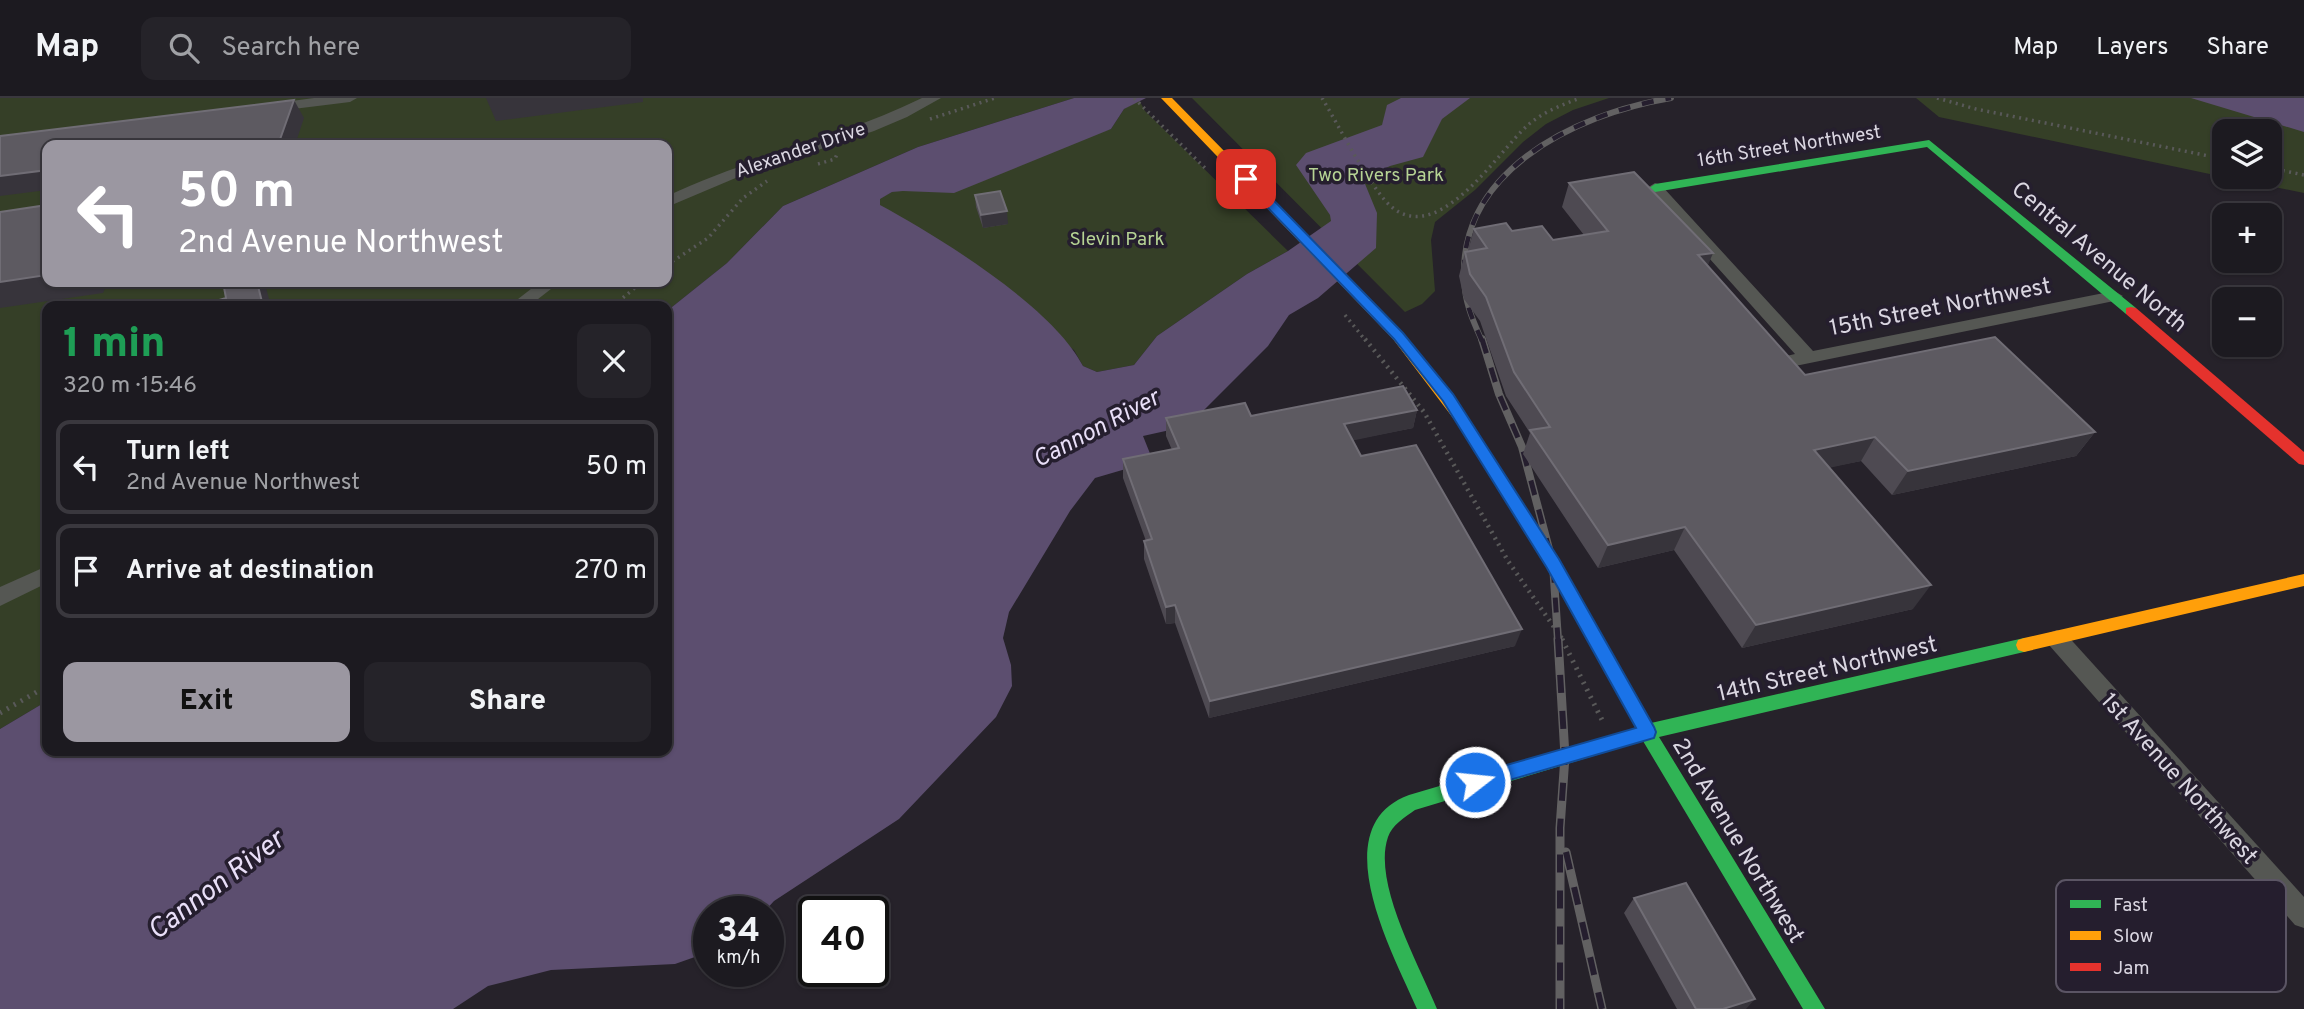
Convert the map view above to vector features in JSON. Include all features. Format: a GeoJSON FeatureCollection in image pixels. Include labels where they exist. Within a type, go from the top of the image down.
{"type":"FeatureCollection","features":[{"type":"Feature","properties":{"kind":"street"},"geometry":{"type":"LineString","coordinates":[[250,110],[350,98]]}},
{"type":"Feature","properties":{"kind":"street","name":"Alexander Drive"},"geometry":{"type":"LineString","coordinates":[[672,200],[714,179],[824,144],[934,98]]}},
{"type":"Feature","properties":{"kind":"street","name":"2nd Avenue Northwest"},"geometry":{"type":"LineString","coordinates":[[1169,101],[1276,209],[1428,371],[1469,429],[1553,564],[1647,732],[1815,1009]]}},
{"type":"Feature","properties":{"kind":"street","name":"16th Street Northwest"},"geometry":{"type":"LineString","coordinates":[[1655,188],[1929,143]]}},
{"type":"Feature","properties":{"kind":"street","name":"Central Avenue North"},"geometry":{"type":"LineString","coordinates":[[1929,143],[2114,296],[2304,460]]}},
{"type":"Feature","properties":{"kind":"street"},"geometry":{"type":"LineString","coordinates":[[1655,188],[1808,357]]}},
{"type":"Feature","properties":{"kind":"street"},"geometry":{"type":"LineString","coordinates":[[524,301],[544,287]]}},
{"type":"Feature","properties":{"kind":"street","name":"15th Street Northwest"},"geometry":{"type":"LineString","coordinates":[[1776,364],[2114,296]]}},
{"type":"Feature","properties":{"kind":"street"},"geometry":{"type":"LineString","coordinates":[[0,597],[42,576]]}},
{"type":"Feature","properties":{"kind":"street","name":"14th Street Northwest"},"geometry":{"type":"LineString","coordinates":[[1427,1009],[1379,886],[1375,861],[1378,838],[1390,817],[1409,803],[1647,732],[2304,580]]}},
{"type":"Feature","properties":{"kind":"street","name":"1st Avenue Northwest"},"geometry":{"type":"LineString","coordinates":[[2057,639],[2272,880]]}},
{"type":"Feature","properties":{"kind":"street","name":"1st Avenue Northwest"},"geometry":{"type":"LineString","coordinates":[[2286,896],[2304,916]]}},
{"type":"Feature","properties":{"kind":"path"},"geometry":{"type":"LineString","coordinates":[[922,122],[995,98]]}},
{"type":"Feature","properties":{"kind":"path"},"geometry":{"type":"LineString","coordinates":[[1134,98],[1209,173]]}},
{"type":"Feature","properties":{"kind":"path"},"geometry":{"type":"LineString","coordinates":[[1322,98],[1383,199],[1406,214],[1425,215],[1441,211],[1469,190],[1528,125],[1563,104],[1580,98]]}},
{"type":"Feature","properties":{"kind":"path"},"geometry":{"type":"LineString","coordinates":[[1937,98],[2212,157]]}},
{"type":"Feature","properties":{"kind":"path"},"geometry":{"type":"LineString","coordinates":[[811,166],[835,159],[843,149]]}},
{"type":"Feature","properties":{"kind":"path"},"geometry":{"type":"LineString","coordinates":[[2282,170],[2304,175]]}},
{"type":"Feature","properties":{"kind":"path"},"geometry":{"type":"LineString","coordinates":[[672,262],[708,238],[753,189],[776,178]]}},
{"type":"Feature","properties":{"kind":"path"},"geometry":{"type":"LineString","coordinates":[[619,301],[636,287]]}},
{"type":"Feature","properties":{"kind":"path"},"geometry":{"type":"LineString","coordinates":[[1346,316],[1424,412],[1508,561],[1559,634],[1602,720]]}},
{"type":"Feature","properties":{"kind":"path"},"geometry":{"type":"LineString","coordinates":[[0,713],[42,689]]}},
{"type":"Feature","properties":{"kind":"green space"},"geometry":{"type":"Polygon","coordinates":[[[0,98],[1074,98],[918,147],[783,206],[727,263],[672,307],[672,301],[42,301],[42,704],[0,729],[0,98]]]}},
{"type":"Feature","properties":{"kind":"green space","name":"Two Rivers Park"},"geometry":{"type":"Polygon","coordinates":[[[1192,98],[1609,98],[1573,110],[1546,124],[1523,142],[1475,190],[1435,222],[1431,240],[1435,291],[1422,304],[1405,312],[1192,98]]]}},
{"type":"Feature","properties":{"kind":"green space"},"geometry":{"type":"Polygon","coordinates":[[[1916,98],[2260,98],[2304,115],[2304,193],[2282,189],[2282,119],[2212,119],[2212,174],[1939,117],[1916,98]]]}},
{"type":"Feature","properties":{"kind":"green space","name":"Slevin Park"},"geometry":{"type":"Polygon","coordinates":[[[1139,100],[1145,111],[1288,251],[1247,274],[1157,336],[1134,365],[1097,372],[1083,366],[1074,350],[879,205],[880,198],[892,192],[1111,129],[1124,109],[1139,100]]]}},
{"type":"Feature","properties":{"kind":"water","name":"Cannon River"},"geometry":{"type":"Polygon","coordinates":[[[1074,98],[1146,98],[1124,109],[1111,129],[954,193],[903,191],[892,192],[880,199],[880,205],[962,254],[1021,298],[1068,343],[1083,366],[1097,372],[1134,365],[1157,336],[1247,274],[1288,251],[1331,221],[1330,215],[1296,165],[1306,153],[1382,125],[1387,105],[1401,98],[1470,98],[1442,119],[1423,157],[1390,166],[1363,179],[1377,213],[1376,248],[1318,298],[1289,315],[1268,346],[1188,426],[1143,436],[1153,461],[1095,478],[1070,511],[1009,612],[1003,638],[1011,665],[1012,686],[996,717],[899,819],[782,896],[693,896],[693,958],[675,964],[551,970],[488,986],[453,1009],[0,1009],[0,729],[42,704],[42,756],[672,756],[672,307],[727,263],[783,206],[918,147],[1074,98]]]}},
{"type":"Feature","properties":{"kind":"water"},"geometry":{"type":"Polygon","coordinates":[[[2191,98],[2304,98],[2304,132],[2282,125],[2282,119],[2261,119],[2191,98]]]}},
{"type":"Feature","properties":{"kind":"building"},"geometry":{"type":"Polygon","coordinates":[[[294,100],[280,140],[42,140],[42,171],[0,176],[0,136],[294,100]]]}},
{"type":"Feature","properties":{"kind":"building"},"geometry":{"type":"Polygon","coordinates":[[[1634,172],[1713,253],[1698,255],[1805,375],[1995,337],[2095,432],[1908,471],[1875,437],[1814,450],[1931,585],[1756,625],[1685,527],[1608,545],[1530,430],[1550,427],[1514,372],[1486,297],[1470,274],[1465,252],[1487,248],[1474,229],[1506,223],[1512,231],[1542,226],[1553,240],[1608,231],[1569,183],[1634,172]]]}},
{"type":"Feature","properties":{"kind":"building"},"geometry":{"type":"Polygon","coordinates":[[[1000,191],[1007,211],[981,215],[975,195],[1000,191]]]}},
{"type":"Feature","properties":{"kind":"building"},"geometry":{"type":"Polygon","coordinates":[[[42,206],[42,276],[0,282],[0,212],[42,206]]]}},
{"type":"Feature","properties":{"kind":"building"},"geometry":{"type":"Polygon","coordinates":[[[224,287],[258,287],[262,301],[216,301],[226,298],[224,287]]]}},
{"type":"Feature","properties":{"kind":"building"},"geometry":{"type":"Polygon","coordinates":[[[1403,386],[1417,410],[1344,424],[1361,456],[1416,445],[1522,629],[1210,701],[1175,605],[1166,607],[1144,541],[1152,539],[1123,459],[1179,448],[1166,418],[1245,403],[1251,416],[1403,386]]]}},
{"type":"Feature","properties":{"kind":"building"},"geometry":{"type":"Polygon","coordinates":[[[1686,883],[1755,999],[1723,1009],[1696,1009],[1634,898],[1686,883]]]}},
{"type":"Feature","properties":{"kind":"railway"},"geometry":{"type":"LineString","coordinates":[[1482,341],[1466,297],[1466,249],[1478,213],[1499,182],[1527,156],[1560,135],[1596,118],[1671,98]]}},
{"type":"Feature","properties":{"kind":"railway"},"geometry":{"type":"LineString","coordinates":[[1482,339],[1499,394],[1522,447],[1553,564],[1558,640]]}},
{"type":"Feature","properties":{"kind":"railway"},"geometry":{"type":"LineString","coordinates":[[1558,639],[1565,756],[1560,828],[1560,1009]]}},
{"type":"Feature","properties":{"kind":"railway"},"geometry":{"type":"LineString","coordinates":[[1566,852],[1602,1009]]}},
{"type":"Feature","properties":{"kind":"traffic: fast"},"geometry":{"type":"LineString","coordinates":[[1655,188],[1929,143],[2131,311]]}},
{"type":"Feature","properties":{"kind":"traffic: fast"},"geometry":{"type":"LineString","coordinates":[[1458,414],[1553,564],[1647,732],[1815,1009]]}},
{"type":"Feature","properties":{"kind":"traffic: fast"},"geometry":{"type":"LineString","coordinates":[[1427,1009],[1383,903],[1376,859],[1378,839],[1383,828],[1390,818],[1409,803],[1647,732],[2024,645]]}},
{"type":"Feature","properties":{"kind":"traffic: slow"},"geometry":{"type":"LineString","coordinates":[[1166,98],[1398,336],[1458,414]]}},
{"type":"Feature","properties":{"kind":"traffic: slow"},"geometry":{"type":"LineString","coordinates":[[2024,645],[2304,580]]}},
{"type":"Feature","properties":{"kind":"traffic: jam"},"geometry":{"type":"LineString","coordinates":[[2131,311],[2304,460]]}},
{"type":"Feature","properties":{"kind":"route"},"geometry":{"type":"LineString","coordinates":[[1246,179],[1398,336],[1448,398],[1553,564],[1647,732],[1475,782]]}}]}
